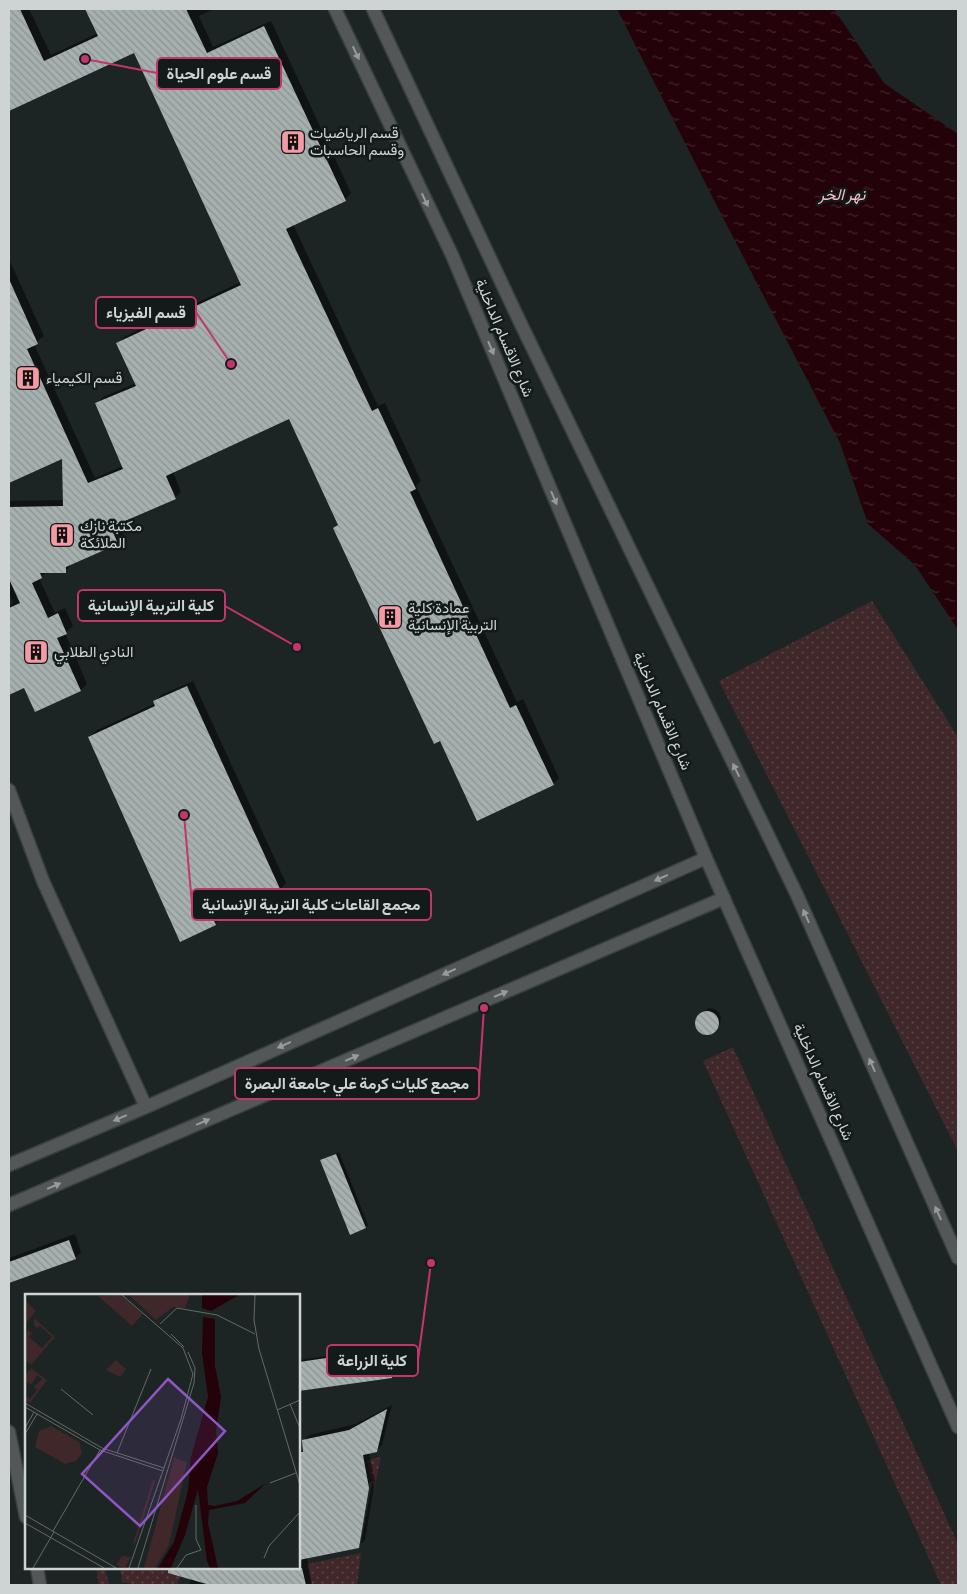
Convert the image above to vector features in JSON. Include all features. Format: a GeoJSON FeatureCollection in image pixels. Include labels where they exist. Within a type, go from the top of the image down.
{"type":"FeatureCollection","features":[{"type":"Feature","properties":{"kind":"street","name":"شارع الاقسام الداخلية"},"geometry":{"type":"LineString","coordinates":[[335,9],[452,255],[706,858],[958,1427]]}},
{"type":"Feature","properties":{"kind":"street","name":"شارع الاقسام الداخلية"},"geometry":{"type":"LineString","coordinates":[[373,9],[518,320],[797,894],[958,1258]]}},
{"type":"Feature","properties":{"kind":"street"},"geometry":{"type":"LineString","coordinates":[[9,790],[43,881],[146,1107]]}},
{"type":"Feature","properties":{"kind":"street"},"geometry":{"type":"LineString","coordinates":[[9,1165],[146,1107],[706,858]]}},
{"type":"Feature","properties":{"kind":"street"},"geometry":{"type":"LineString","coordinates":[[9,1205],[724,898]]}},
{"type":"Feature","properties":{"kind":"street"},"geometry":{"type":"LineString","coordinates":[[9,1432],[25,1512]]}},
{"type":"Feature","properties":{"kind":"street"},"geometry":{"type":"LineString","coordinates":[[37,1569],[40,1585]]}},
{"type":"Feature","properties":{"kind":"shaded area"},"geometry":{"type":"Polygon","coordinates":[[[872,601],[958,737],[958,1151],[719,681],[872,601]]]}},
{"type":"Feature","properties":{"kind":"shaded area"},"geometry":{"type":"Polygon","coordinates":[[[733,1047],[958,1544],[958,1585],[941,1585],[703,1061],[733,1047]]]}},
{"type":"Feature","properties":{"kind":"shaded area"},"geometry":{"type":"Polygon","coordinates":[[[381,1457],[374,1489],[367,1460],[381,1457]]]}},
{"type":"Feature","properties":{"kind":"shaded area"},"geometry":{"type":"Polygon","coordinates":[[[361,1553],[357,1585],[311,1585],[307,1564],[361,1553]]]}},
{"type":"Feature","properties":{"kind":"shaded area"},"geometry":{"type":"Polygon","coordinates":[[[96,1569],[105,1569],[109,1584],[99,1585],[96,1569]]]}},
{"type":"Feature","properties":{"kind":"shaded area"},"geometry":{"type":"Polygon","coordinates":[[[120,1569],[184,1569],[177,1585],[138,1585],[122,1582],[120,1569]]]}},
{"type":"Feature","properties":{"kind":"water","name":"نهر الخر"},"geometry":{"type":"Polygon","coordinates":[[[617,9],[834,9],[884,83],[958,134],[958,630],[915,565],[868,524],[840,443],[617,9]]]}},
{"type":"Feature","properties":{"kind":"building"},"geometry":{"type":"Polygon","coordinates":[[[9,9],[20,9],[44,61],[98,36],[85,9],[186,9],[207,53],[264,26],[346,201],[286,229],[372,411],[378,408],[416,489],[410,492],[510,708],[516,705],[554,785],[477,821],[440,741],[434,744],[333,528],[338,525],[289,419],[166,476],[176,499],[111,527],[118,544],[66,567],[66,573],[40,573],[42,578],[32,583],[48,618],[58,613],[67,634],[57,638],[81,691],[35,712],[24,688],[9,695],[9,608],[20,603],[9,579],[9,507],[63,506],[62,459],[9,483],[9,279],[38,344],[27,349],[88,483],[123,469],[95,403],[136,386],[116,343],[241,285],[134,53],[9,111],[9,9]]]}},
{"type":"Feature","properties":{"kind":"building"},"geometry":{"type":"Polygon","coordinates":[[[187,686],[281,891],[214,921],[216,925],[180,942],[88,737],[155,706],[153,701],[187,686]]]}},
{"type":"Feature","properties":{"kind":"building"},"geometry":{"type":"Polygon","coordinates":[[[707,1011],[716,1014],[719,1023],[716,1032],[707,1035],[698,1032],[695,1023],[698,1014],[707,1011]]]}},
{"type":"Feature","properties":{"kind":"building"},"geometry":{"type":"Polygon","coordinates":[[[336,1154],[366,1228],[350,1235],[320,1160],[336,1154]]]}},
{"type":"Feature","properties":{"kind":"building"},"geometry":{"type":"Polygon","coordinates":[[[69,1240],[76,1259],[9,1283],[9,1262],[69,1240]]]}},
{"type":"Feature","properties":{"kind":"building"},"geometry":{"type":"Polygon","coordinates":[[[388,1349],[392,1378],[300,1391],[300,1362],[388,1349]]]}},
{"type":"Feature","properties":{"kind":"building"},"geometry":{"type":"Polygon","coordinates":[[[387,1409],[377,1452],[363,1455],[369,1488],[359,1548],[300,1560],[300,1452],[303,1452],[302,1440],[349,1430],[387,1409]]]}},
{"type":"Feature","properties":{"kind":"building"},"geometry":{"type":"Polygon","coordinates":[[[302,1568],[306,1585],[210,1585],[168,1573],[168,1569],[302,1568]]]}},
{"type":"Feature","properties":{"kind":"place","name":"قسم علوم الحياة"},"geometry":{"type":"Point","coordinates":[85,59]}},
{"type":"Feature","properties":{"kind":"place","name":"قسم الرياضيات وقسم الحاسبات"},"geometry":{"type":"Point","coordinates":[293,142]}},
{"type":"Feature","properties":{"kind":"place","name":"قسم الفيزياء"},"geometry":{"type":"Point","coordinates":[231,364]}},
{"type":"Feature","properties":{"kind":"place","name":"قسم الكيمياء"},"geometry":{"type":"Point","coordinates":[28,378]}},
{"type":"Feature","properties":{"kind":"place","name":"مكتبة نازك الملائكة"},"geometry":{"type":"Point","coordinates":[62,535]}},
{"type":"Feature","properties":{"kind":"place","name":"عمادة كلية التربية الإنسانية"},"geometry":{"type":"Point","coordinates":[390,617]}},
{"type":"Feature","properties":{"kind":"place","name":"كلية التربية الإنسانية"},"geometry":{"type":"Point","coordinates":[297,647]}},
{"type":"Feature","properties":{"kind":"place","name":"النادي الطلابي"},"geometry":{"type":"Point","coordinates":[36,652]}},
{"type":"Feature","properties":{"kind":"place","name":"مجمع القاعات كلية التربية الإنسانية"},"geometry":{"type":"Point","coordinates":[184,815]}},
{"type":"Feature","properties":{"kind":"place","name":"مجمع كليات كرمة علي جامعة البصرة"},"geometry":{"type":"Point","coordinates":[484,1008]}},
{"type":"Feature","properties":{"kind":"place","name":"كلية الزراعة"},"geometry":{"type":"Point","coordinates":[431,1263]}}]}
